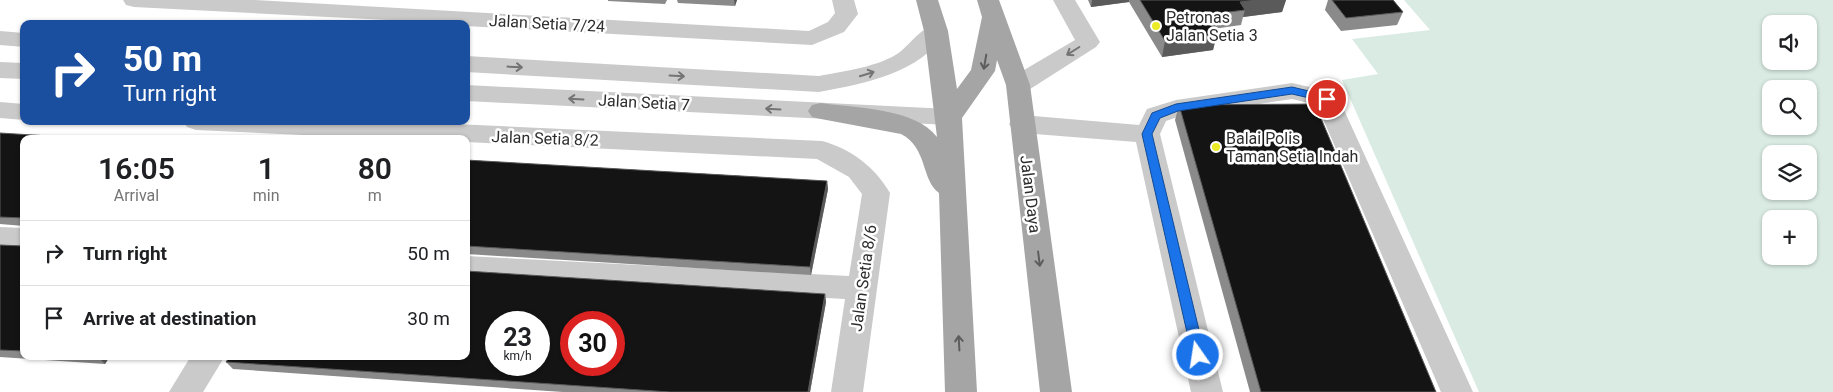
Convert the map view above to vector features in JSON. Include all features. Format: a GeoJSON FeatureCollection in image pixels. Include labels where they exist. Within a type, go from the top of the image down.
{"type":"FeatureCollection","features":[{"type":"Feature","properties":{"kind":"main road"},"geometry":{"type":"LineString","coordinates":[[926,0],[936,31],[949,117],[961,392]]}},
{"type":"Feature","properties":{"kind":"main road"},"geometry":{"type":"LineString","coordinates":[[949,117],[983,71],[991,7]]}},
{"type":"Feature","properties":{"kind":"main road","name":"Jalan Daya"},"geometry":{"type":"LineString","coordinates":[[991,7],[1018,85],[1057,388]]}},
{"type":"Feature","properties":{"kind":"main road"},"geometry":{"type":"LineString","coordinates":[[822,111],[901,125],[917,131],[931,150],[952,198]]}},
{"type":"Feature","properties":{"kind":"street","name":"Jalan Setia 7/24"},"geometry":{"type":"LineString","coordinates":[[134,0],[812,38],[836,27],[848,14],[844,0]]}},
{"type":"Feature","properties":{"kind":"street"},"geometry":{"type":"LineString","coordinates":[[1018,85],[1088,42],[1064,0]]}},
{"type":"Feature","properties":{"kind":"street","name":"Jalan Setia 7"},"geometry":{"type":"LineString","coordinates":[[470,64],[820,84],[867,75],[907,58],[936,31]]}},
{"type":"Feature","properties":{"kind":"street"},"geometry":{"type":"LineString","coordinates":[[0,38],[20,40]]}},
{"type":"Feature","properties":{"kind":"street"},"geometry":{"type":"LineString","coordinates":[[0,70],[20,71]]}},
{"type":"Feature","properties":{"kind":"street"},"geometry":{"type":"LineString","coordinates":[[1207,392],[1147,134],[1156,115],[1176,108],[1292,91],[1327,99],[1457,392]]}},
{"type":"Feature","properties":{"kind":"street","name":"Jalan Setia 7"},"geometry":{"type":"LineString","coordinates":[[470,93],[949,117]]}},
{"type":"Feature","properties":{"kind":"street"},"geometry":{"type":"LineString","coordinates":[[0,110],[20,112]]}},
{"type":"Feature","properties":{"kind":"street"},"geometry":{"type":"LineString","coordinates":[[1022,124],[1147,134]]}},
{"type":"Feature","properties":{"kind":"street","name":"Jalan Setia 8/2"},"geometry":{"type":"LineString","coordinates":[[242,125],[357,135]]}},
{"type":"Feature","properties":{"kind":"street","name":"Jalan Setia 8/2"},"geometry":{"type":"LineString","coordinates":[[470,139],[822,150],[858,170]]}},
{"type":"Feature","properties":{"kind":"street","name":"Jalan Setia 8/6"},"geometry":{"type":"LineString","coordinates":[[847,392],[876,193],[858,170]]}},
{"type":"Feature","properties":{"kind":"street"},"geometry":{"type":"LineString","coordinates":[[0,238],[20,240]]}},
{"type":"Feature","properties":{"kind":"street"},"geometry":{"type":"LineString","coordinates":[[470,267],[862,288]]}},
{"type":"Feature","properties":{"kind":"street"},"geometry":{"type":"LineString","coordinates":[[185,392],[206,360]]}},
{"type":"Feature","properties":{"kind":"shaded area"},"geometry":{"type":"Polygon","coordinates":[[[1404,0],[1833,0],[1833,392],[1479,392],[1342,80],[1378,74],[1352,39],[1430,30],[1404,0]]]}},
{"type":"Feature","properties":{"kind":"building"},"geometry":{"type":"Polygon","coordinates":[[[1140,0],[1258,0],[1240,2],[1245,10],[1204,15],[1217,34],[1165,41],[1140,0]]]}},
{"type":"Feature","properties":{"kind":"building"},"geometry":{"type":"Polygon","coordinates":[[[1332,0],[1393,0],[1403,12],[1346,18],[1332,0]]]}},
{"type":"Feature","properties":{"kind":"building"},"geometry":{"type":"Polygon","coordinates":[[[1315,104],[1436,392],[1261,392],[1179,105],[1315,104]]]}},
{"type":"Feature","properties":{"kind":"building"},"geometry":{"type":"Polygon","coordinates":[[[0,133],[33,135],[20,135],[20,218],[0,217],[0,133]]]}},
{"type":"Feature","properties":{"kind":"building"},"geometry":{"type":"Polygon","coordinates":[[[470,160],[827,181],[810,267],[470,246],[470,160]]]}},
{"type":"Feature","properties":{"kind":"building"},"geometry":{"type":"Polygon","coordinates":[[[0,245],[20,246],[20,351],[0,350],[0,245]]]}},
{"type":"Feature","properties":{"kind":"building"},"geometry":{"type":"Polygon","coordinates":[[[470,271],[825,294],[808,392],[670,392],[226,362],[227,360],[470,360],[470,271]]]}},
{"type":"Feature","properties":{"kind":"place","name":"Petronas Jalan Setia 3"},"geometry":{"type":"Point","coordinates":[1156,26]}},
{"type":"Feature","properties":{"kind":"place","name":"Balai Polis Taman Setia Indah"},"geometry":{"type":"Point","coordinates":[1216,147]}},
{"type":"Feature","properties":{"kind":"route"},"geometry":{"type":"LineString","coordinates":[[1198,355],[1147,134],[1156,115],[1176,108],[1292,91],[1327,99]]}}]}
